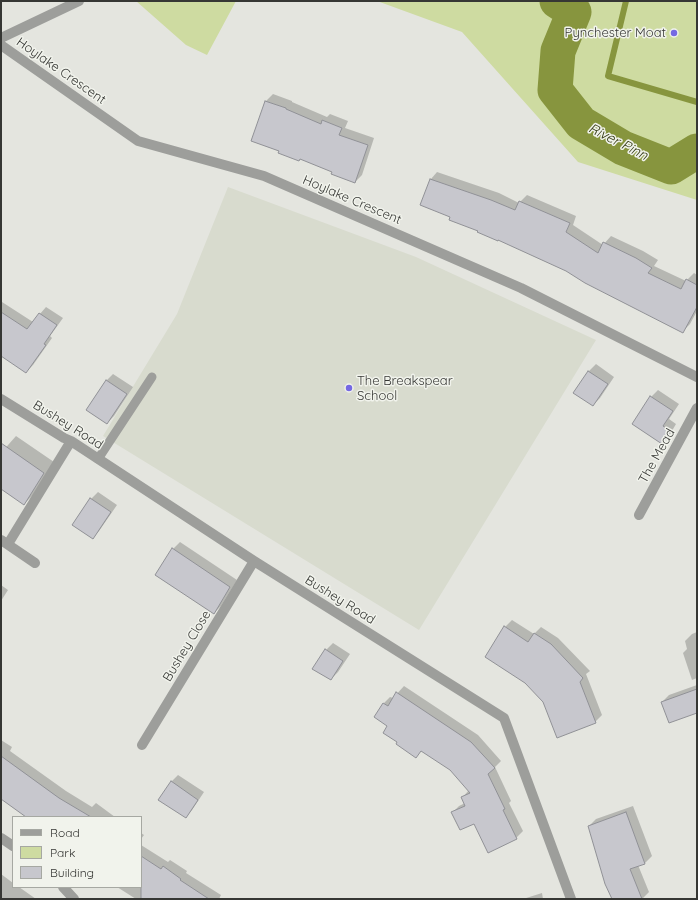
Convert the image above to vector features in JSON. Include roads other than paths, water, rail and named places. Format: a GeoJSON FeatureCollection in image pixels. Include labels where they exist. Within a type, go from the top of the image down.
{"type":"FeatureCollection","features":[{"type":"Feature","properties":{"kind":"street"},"geometry":{"type":"LineString","coordinates":[[1,38],[79,1]]}},
{"type":"Feature","properties":{"kind":"street","name":"Hoylake Crescent"},"geometry":{"type":"LineString","coordinates":[[1,46],[138,141],[264,176],[521,288],[697,377]]}},
{"type":"Feature","properties":{"kind":"street","name":"Bushey Road"},"geometry":{"type":"LineString","coordinates":[[1,399],[72,441],[254,561],[504,718],[571,899]]}},
{"type":"Feature","properties":{"kind":"street","name":"The Mead"},"geometry":{"type":"LineString","coordinates":[[639,515],[697,408]]}},
{"type":"Feature","properties":{"kind":"street"},"geometry":{"type":"LineString","coordinates":[[35,563],[5,542],[72,441]]}},
{"type":"Feature","properties":{"kind":"street","name":"Bushey Close"},"geometry":{"type":"LineString","coordinates":[[142,745],[254,561]]}},
{"type":"Feature","properties":{"kind":"street"},"geometry":{"type":"LineString","coordinates":[[1,838],[12,845]]}},
{"type":"Feature","properties":{"kind":"street"},"geometry":{"type":"LineString","coordinates":[[64,888],[74,899]]}},
{"type":"Feature","properties":{"kind":"lane"},"geometry":{"type":"LineString","coordinates":[[98,458],[152,377]]}},
{"type":"Feature","properties":{"kind":"waterway","name":"River Pinn"},"geometry":{"type":"LineString","coordinates":[[557,1],[574,12],[558,51],[555,90],[581,123],[623,148],[671,167],[697,151]]}},
{"type":"Feature","properties":{"kind":"waterway"},"geometry":{"type":"LineString","coordinates":[[626,1],[608,76],[697,102]]}},
{"type":"Feature","properties":{"kind":"place","name":"Pynchester Moat"},"geometry":{"type":"Point","coordinates":[674,33]}},
{"type":"Feature","properties":{"kind":"place","name":"The Breakspear School"},"geometry":{"type":"Point","coordinates":[349,388]}}]}
